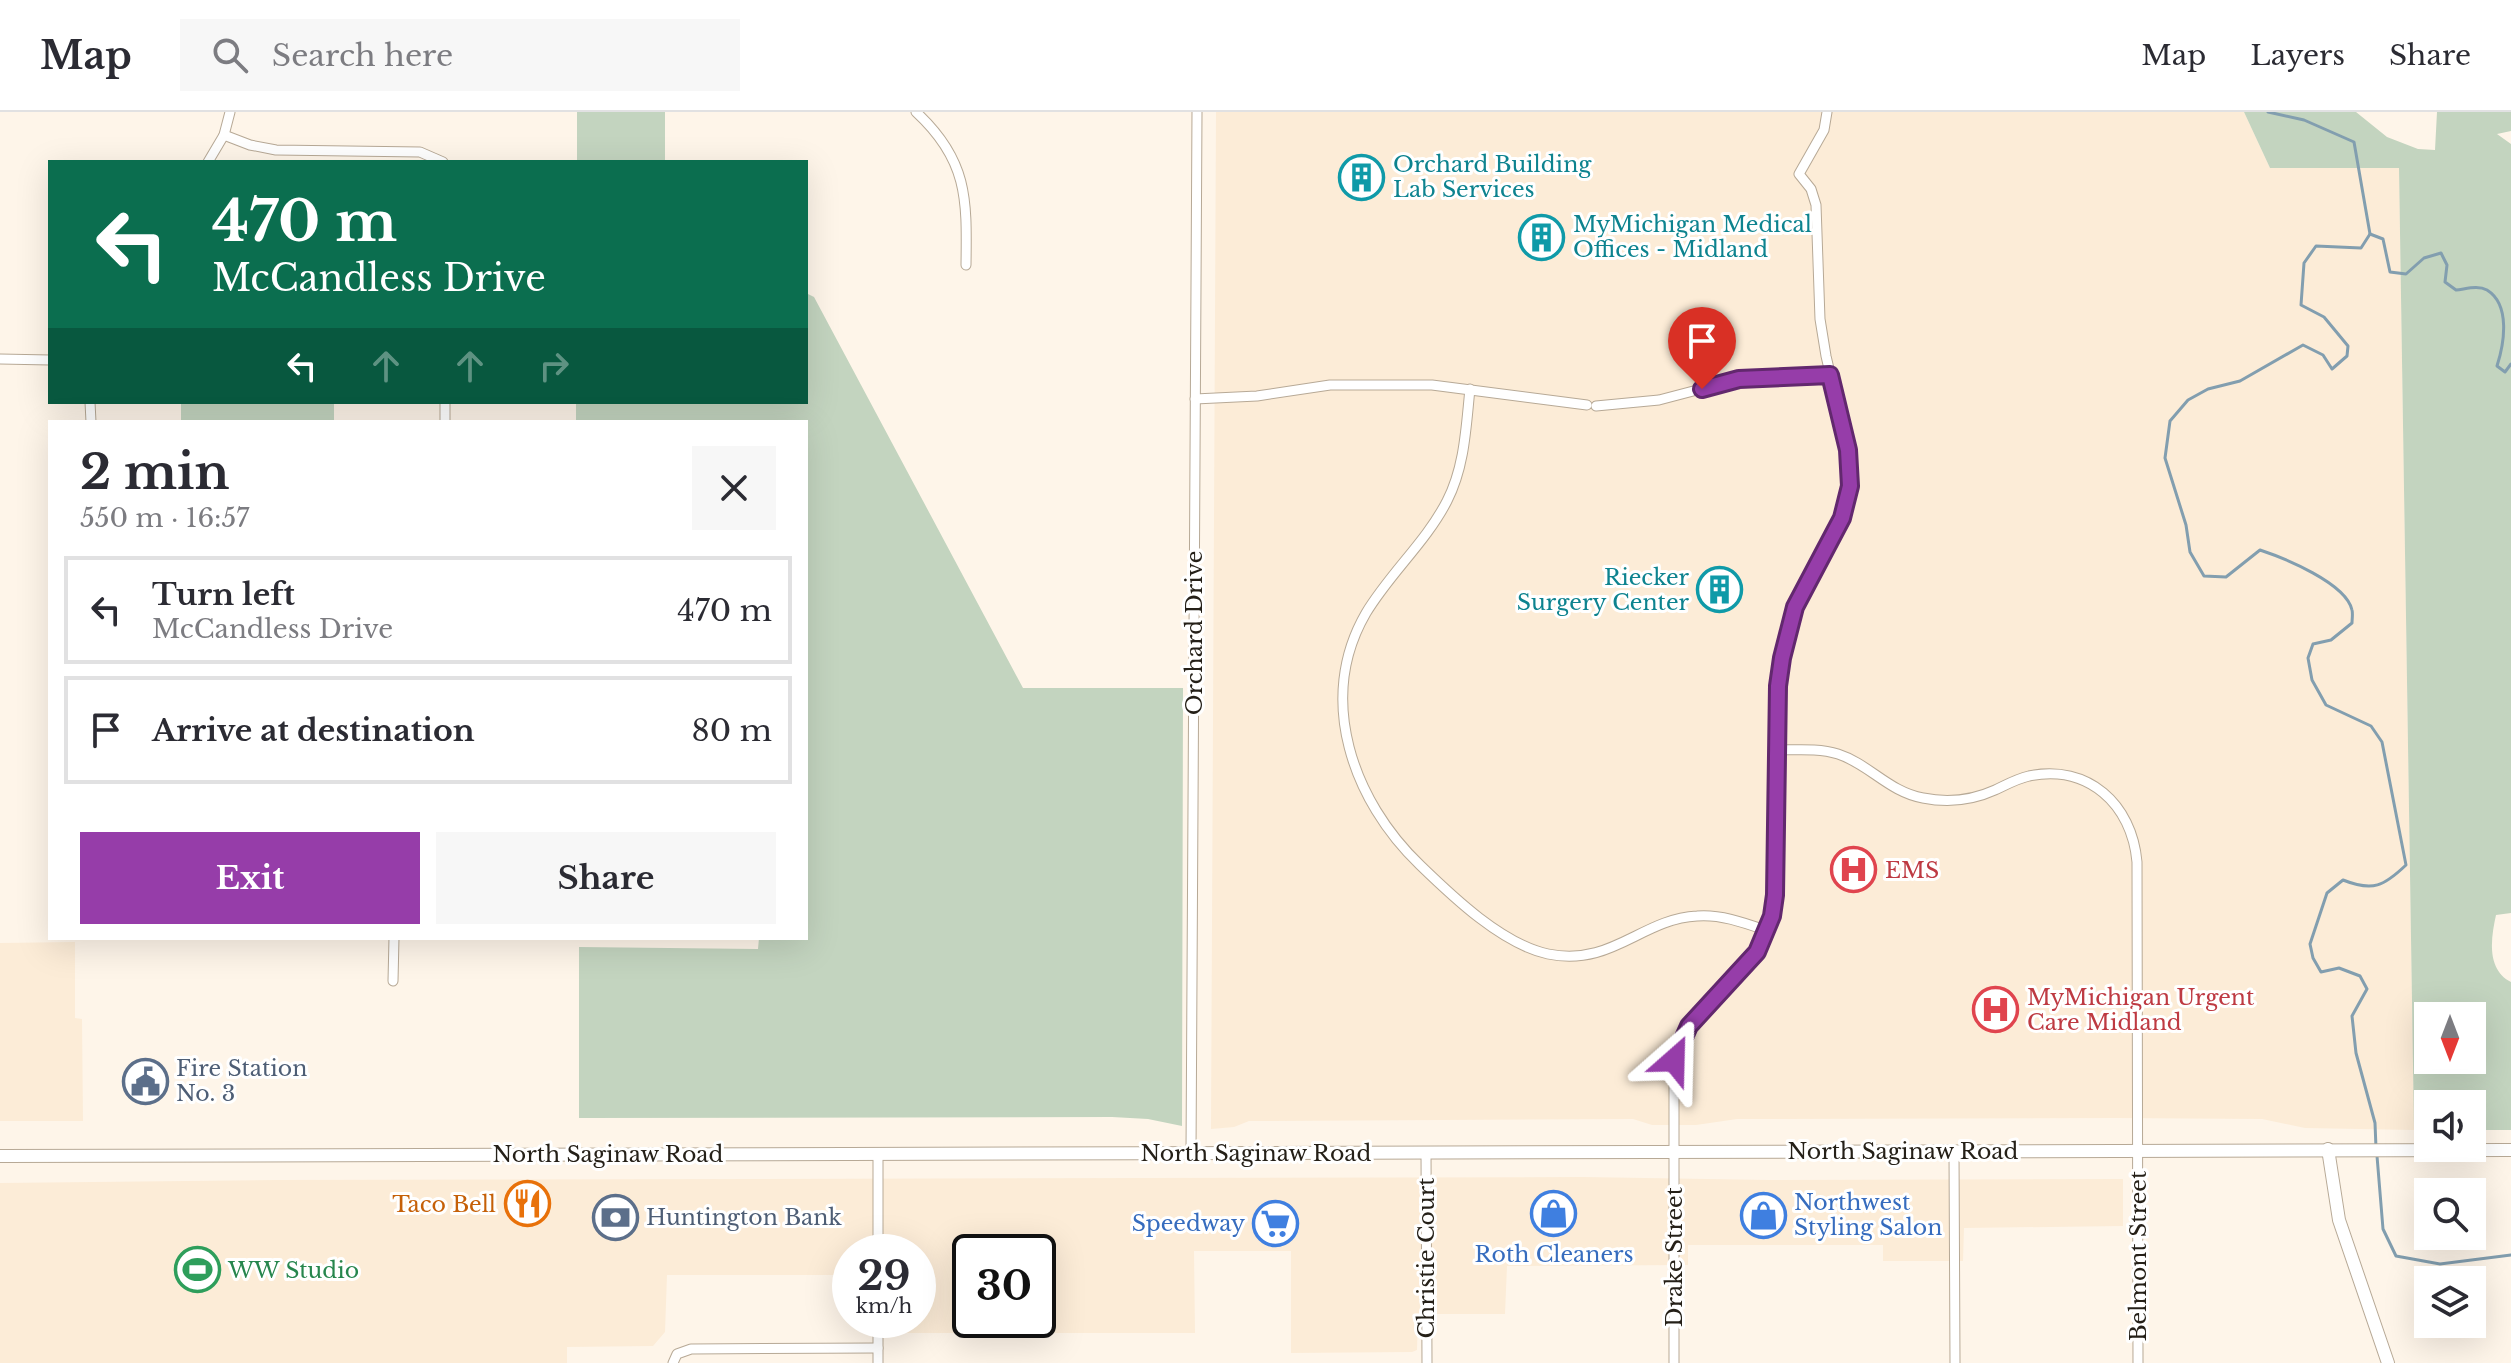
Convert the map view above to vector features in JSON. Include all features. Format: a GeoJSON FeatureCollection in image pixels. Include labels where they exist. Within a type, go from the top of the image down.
{"type":"FeatureCollection","features":[{"type":"Feature","properties":{"kind":"main road"},"geometry":{"type":"LineString","coordinates":[[2328,1149],[2339,1220],[2388,1363]]}},
{"type":"Feature","properties":{"kind":"main road","name":"North Saginaw Road"},"geometry":{"type":"LineString","coordinates":[[0,1156],[2511,1150]]}},
{"type":"Feature","properties":{"kind":"street"},"geometry":{"type":"LineString","coordinates":[[209,160],[224,135],[230,112]]}},
{"type":"Feature","properties":{"kind":"street"},"geometry":{"type":"LineString","coordinates":[[916,112],[944,143],[960,171],[967,211],[966,265]]}},
{"type":"Feature","properties":{"kind":"street","name":"Orchard Drive"},"geometry":{"type":"LineString","coordinates":[[1191,1153],[1197,112]]}},
{"type":"Feature","properties":{"kind":"street"},"geometry":{"type":"LineString","coordinates":[[1470,389],[1462,452],[1448,499],[1436,522],[1378,595],[1360,625],[1349,657],[1343,716],[1349,753],[1362,789],[1393,835],[1433,877],[1505,936],[1531,949],[1561,956],[1593,954],[1620,946],[1670,921],[1697,916],[1734,920],[1768,931],[1775,895],[1779,672],[1789,623],[1801,591],[1842,518],[1850,486],[1848,450],[1820,319],[1816,205],[1811,189],[1799,174],[1824,130],[1827,112]]}},
{"type":"Feature","properties":{"kind":"street"},"geometry":{"type":"LineString","coordinates":[[224,135],[250,145],[276,150],[420,152],[438,160]]}},
{"type":"Feature","properties":{"kind":"street"},"geometry":{"type":"LineString","coordinates":[[0,359],[48,360]]}},
{"type":"Feature","properties":{"kind":"street"},"geometry":{"type":"LineString","coordinates":[[1195,399],[1257,396],[1330,385],[1432,385],[1591,406],[1659,400],[1739,379],[1830,375]]}},
{"type":"Feature","properties":{"kind":"street","name":"Belmont Street"},"geometry":{"type":"LineString","coordinates":[[1777,750],[1838,754],[1892,788],[1924,798],[1968,799],[2026,777],[2053,774],[2082,780],[2114,803],[2127,820],[2137,862],[2138,1363]]}},
{"type":"Feature","properties":{"kind":"street","name":"Drake Street"},"geometry":{"type":"LineString","coordinates":[[1674,1363],[1673,1076],[1680,1043],[1696,1018],[1747,965],[1768,931]]}},
{"type":"Feature","properties":{"kind":"street"},"geometry":{"type":"LineString","coordinates":[[393,981],[394,940]]}},
{"type":"Feature","properties":{"kind":"street"},"geometry":{"type":"LineString","coordinates":[[1954,1151],[1955,1363]]}},
{"type":"Feature","properties":{"kind":"street","name":"Christie Court"},"geometry":{"type":"LineString","coordinates":[[1426,1152],[1427,1363]]}},
{"type":"Feature","properties":{"kind":"street"},"geometry":{"type":"LineString","coordinates":[[878,1154],[878,1234]]}},
{"type":"Feature","properties":{"kind":"street"},"geometry":{"type":"LineString","coordinates":[[878,1338],[878,1363]]}},
{"type":"Feature","properties":{"kind":"street"},"geometry":{"type":"LineString","coordinates":[[673,1363],[677,1354],[691,1349],[878,1348]]}},
{"type":"Feature","properties":{"kind":"shaded area"},"geometry":{"type":"Polygon","coordinates":[[[1216,112],[2244,112],[2270,168],[2399,168],[2414,1130],[2305,1128],[2262,1119],[2116,1118],[1737,1119],[1696,1125],[1652,1125],[1633,1119],[1249,1121],[1234,1127],[1211,1129],[1216,112]]]}},
{"type":"Feature","properties":{"kind":"shaded area"},"geometry":{"type":"Polygon","coordinates":[[[75,942],[75,1018],[82,1019],[83,1121],[0,1121],[0,943],[75,942]]]}},
{"type":"Feature","properties":{"kind":"shaded area"},"geometry":{"type":"Polygon","coordinates":[[[1583,1177],[2123,1179],[2123,1226],[1964,1228],[1963,1261],[1883,1261],[1883,1245],[1688,1245],[1688,1265],[1507,1266],[1505,1314],[1418,1314],[1417,1350],[1412,1352],[1291,1353],[1291,1251],[1194,1251],[1195,1333],[1056,1333],[1056,1234],[952,1234],[952,1333],[936,1333],[936,1234],[832,1234],[832,1275],[667,1275],[665,1332],[653,1346],[567,1347],[567,1363],[0,1363],[0,1183],[1583,1177]]]}},
{"type":"Feature","properties":{"kind":"green space"},"geometry":{"type":"Polygon","coordinates":[[[577,112],[665,112],[665,160],[577,160],[577,112]]]}},
{"type":"Feature","properties":{"kind":"green space"},"geometry":{"type":"Polygon","coordinates":[[[2244,112],[2356,112],[2387,137],[2418,149],[2435,150],[2437,112],[2511,112],[2511,131],[2497,134],[2511,144],[2511,913],[2496,915],[2492,952],[2497,969],[2511,982],[2511,1130],[2486,1130],[2486,1090],[2414,1090],[2414,1130],[2399,168],[2270,168],[2244,112]]]}},
{"type":"Feature","properties":{"kind":"green space"},"geometry":{"type":"Polygon","coordinates":[[[808,294],[814,297],[1023,688],[1183,688],[1182,1126],[1148,1119],[1112,1117],[579,1118],[579,947],[758,949],[759,940],[808,940],[808,420],[576,420],[576,404],[808,404],[808,294]]]}},
{"type":"Feature","properties":{"kind":"green space"},"geometry":{"type":"Polygon","coordinates":[[[181,404],[334,404],[334,420],[181,420],[181,404]]]}},
{"type":"Feature","properties":{"kind":"waterway"},"geometry":{"type":"LineString","coordinates":[[2268,112],[2304,120],[2354,142],[2370,234],[2361,248],[2316,246],[2304,263],[2301,305],[2324,317],[2348,346],[2347,356],[2332,369],[2323,355],[2303,345],[2240,381],[2208,389],[2188,400],[2170,421],[2165,458],[2186,525],[2190,552],[2204,576],[2226,577],[2260,550],[2327,581],[2347,600],[2352,610],[2352,623],[2331,640],[2313,644],[2308,658],[2312,680],[2326,705],[2371,726],[2382,742],[2406,865],[2378,885],[2362,886],[2343,880],[2327,893],[2310,944],[2321,972],[2339,968],[2360,976],[2367,989],[2352,1016],[2356,1053],[2375,1123],[2376,1148]]}},
{"type":"Feature","properties":{"kind":"waterway"},"geometry":{"type":"LineString","coordinates":[[2370,234],[2383,239],[2390,272],[2406,274],[2424,258],[2441,253],[2447,265],[2445,282],[2456,290],[2483,289],[2495,297],[2504,325],[2497,366],[2505,372],[2511,364]]}},
{"type":"Feature","properties":{"kind":"waterway"},"geometry":{"type":"LineString","coordinates":[[2377,1156],[2383,1229],[2396,1256],[2440,1264],[2511,1255]]}},
{"type":"Feature","properties":{"kind":"place","name":"Orchard Building Lab Services"},"geometry":{"type":"Point","coordinates":[1362,177]}},
{"type":"Feature","properties":{"kind":"place","name":"MyMichigan Medical Offices - Midland"},"geometry":{"type":"Point","coordinates":[1542,237]}},
{"type":"Feature","properties":{"kind":"place","name":"Riecker Surgery Center"},"geometry":{"type":"Point","coordinates":[1720,590]}},
{"type":"Feature","properties":{"kind":"place","name":"EMS"},"geometry":{"type":"Point","coordinates":[1854,870]}},
{"type":"Feature","properties":{"kind":"place","name":"MyMichigan Urgent Care Midland"},"geometry":{"type":"Point","coordinates":[1996,1010]}},
{"type":"Feature","properties":{"kind":"place","name":"Fire Station No. 3"},"geometry":{"type":"Point","coordinates":[145,1081]}},
{"type":"Feature","properties":{"kind":"place","name":"Taco Bell"},"geometry":{"type":"Point","coordinates":[527,1204]}},
{"type":"Feature","properties":{"kind":"place","name":"Roth Cleaners"},"geometry":{"type":"Point","coordinates":[1554,1213]}},
{"type":"Feature","properties":{"kind":"place","name":"Northwest Styling Salon"},"geometry":{"type":"Point","coordinates":[1763,1215]}},
{"type":"Feature","properties":{"kind":"place","name":"Huntington Bank"},"geometry":{"type":"Point","coordinates":[615,1217]}},
{"type":"Feature","properties":{"kind":"place","name":"Speedway"},"geometry":{"type":"Point","coordinates":[1276,1223]}},
{"type":"Feature","properties":{"kind":"place","name":"WW Studio"},"geometry":{"type":"Point","coordinates":[197,1270]}},
{"type":"Feature","properties":{"kind":"route"},"geometry":{"type":"LineString","coordinates":[[1674,1060],[1689,1026],[1747,965],[1768,931],[1775,895],[1779,672],[1789,623],[1801,591],[1842,518],[1850,486],[1850,461],[1830,375],[1739,379],[1702,389]]}}]}
